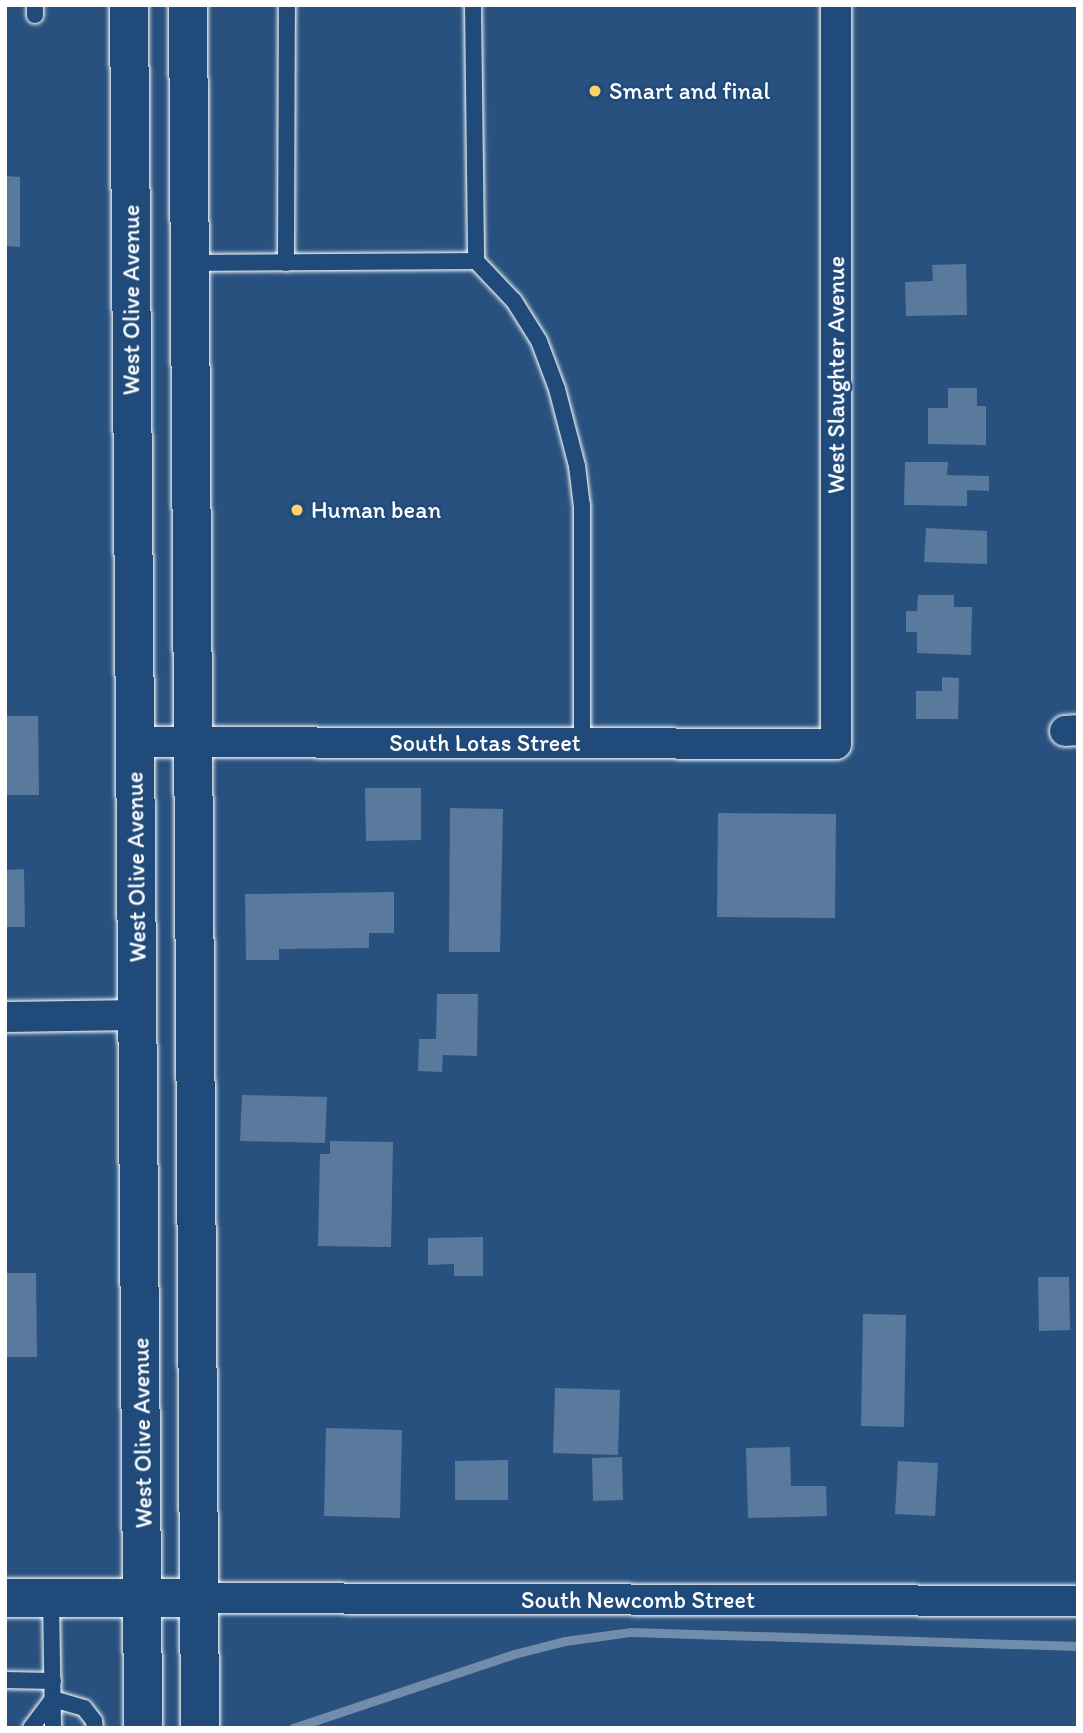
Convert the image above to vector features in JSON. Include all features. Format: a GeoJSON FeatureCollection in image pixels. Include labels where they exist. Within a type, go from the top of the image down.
{"type":"FeatureCollection","features":[{"type":"Feature","properties":{"kind":"main road","name":"West Olive Avenue"},"geometry":{"type":"LineString","coordinates":[[129,5],[143,1728]]}},
{"type":"Feature","properties":{"kind":"main road"},"geometry":{"type":"LineString","coordinates":[[188,5],[200,1728]]}},
{"type":"Feature","properties":{"kind":"main road"},"geometry":{"type":"LineString","coordinates":[[5,1598],[198,1598]]}},
{"type":"Feature","properties":{"kind":"street","name":"West Slaughter Avenue"},"geometry":{"type":"LineString","coordinates":[[836,5],[836,744]]}},
{"type":"Feature","properties":{"kind":"street","name":"South Lotas Street"},"geometry":{"type":"LineString","coordinates":[[135,742],[836,744]]}},
{"type":"Feature","properties":{"kind":"street"},"geometry":{"type":"LineString","coordinates":[[5,1017],[137,1015]]}},
{"type":"Feature","properties":{"kind":"street","name":"South Newcomb Street"},"geometry":{"type":"LineString","coordinates":[[198,1598],[1078,1601]]}},
{"type":"Feature","properties":{"kind":"lane"},"geometry":{"type":"LineString","coordinates":[[286,263],[288,5]]}},
{"type":"Feature","properties":{"kind":"lane"},"geometry":{"type":"LineString","coordinates":[[472,5],[477,261],[514,301],[538,341],[557,389],[577,466],[582,505],[582,743]]}},
{"type":"Feature","properties":{"kind":"lane"},"geometry":{"type":"LineString","coordinates":[[190,263],[477,261]]}},
{"type":"Feature","properties":{"kind":"lane"},"geometry":{"type":"LineString","coordinates":[[51,1598],[53,1728]]}},
{"type":"Feature","properties":{"kind":"lane"},"geometry":{"type":"LineString","coordinates":[[5,1680],[53,1681]]}},
{"type":"Feature","properties":{"kind":"lane"},"geometry":{"type":"LineString","coordinates":[[31,1728],[53,1699]]}},
{"type":"Feature","properties":{"kind":"lane"},"geometry":{"type":"LineString","coordinates":[[53,1699],[84,1708],[94,1721],[94,1728]]}},
{"type":"Feature","properties":{"kind":"building"},"geometry":{"type":"Polygon","coordinates":[[[5,176],[20,177],[20,247],[5,246],[5,176]]]}},
{"type":"Feature","properties":{"kind":"building"},"geometry":{"type":"Polygon","coordinates":[[[966,264],[967,315],[906,316],[905,282],[933,281],[932,265],[966,264]]]}},
{"type":"Feature","properties":{"kind":"building"},"geometry":{"type":"Polygon","coordinates":[[[948,388],[977,388],[977,406],[986,406],[986,445],[928,444],[928,408],[948,408],[948,388]]]}},
{"type":"Feature","properties":{"kind":"building"},"geometry":{"type":"Polygon","coordinates":[[[905,462],[948,462],[947,475],[989,476],[989,491],[967,490],[967,506],[904,505],[905,462]]]}},
{"type":"Feature","properties":{"kind":"building"},"geometry":{"type":"Polygon","coordinates":[[[926,528],[987,531],[987,564],[924,562],[926,528]]]}},
{"type":"Feature","properties":{"kind":"building"},"geometry":{"type":"Polygon","coordinates":[[[918,595],[954,595],[954,607],[972,607],[971,655],[917,653],[917,632],[906,632],[906,611],[917,611],[918,595]]]}},
{"type":"Feature","properties":{"kind":"building"},"geometry":{"type":"Polygon","coordinates":[[[942,677],[959,678],[958,719],[916,719],[916,691],[942,691],[942,677]]]}},
{"type":"Feature","properties":{"kind":"building"},"geometry":{"type":"Polygon","coordinates":[[[5,716],[38,716],[39,795],[5,795],[5,716]]]}},
{"type":"Feature","properties":{"kind":"building"},"geometry":{"type":"Polygon","coordinates":[[[365,788],[421,788],[421,840],[366,841],[365,788]]]}},
{"type":"Feature","properties":{"kind":"building"},"geometry":{"type":"Polygon","coordinates":[[[450,808],[503,809],[500,952],[449,952],[450,808]]]}},
{"type":"Feature","properties":{"kind":"building"},"geometry":{"type":"Polygon","coordinates":[[[718,813],[836,814],[835,918],[717,917],[718,813]]]}},
{"type":"Feature","properties":{"kind":"building"},"geometry":{"type":"Polygon","coordinates":[[[24,869],[25,927],[5,927],[5,870],[24,869]]]}},
{"type":"Feature","properties":{"kind":"building"},"geometry":{"type":"Polygon","coordinates":[[[394,892],[394,933],[369,933],[369,948],[279,949],[279,960],[246,960],[245,894],[394,892]]]}},
{"type":"Feature","properties":{"kind":"building"},"geometry":{"type":"Polygon","coordinates":[[[437,994],[478,994],[477,1056],[443,1055],[442,1072],[418,1071],[419,1039],[436,1039],[437,994]]]}},
{"type":"Feature","properties":{"kind":"building"},"geometry":{"type":"Polygon","coordinates":[[[242,1095],[327,1097],[325,1143],[240,1141],[242,1095]]]}},
{"type":"Feature","properties":{"kind":"building"},"geometry":{"type":"Polygon","coordinates":[[[330,1141],[393,1142],[391,1247],[318,1246],[320,1154],[330,1154],[330,1141]]]}},
{"type":"Feature","properties":{"kind":"building"},"geometry":{"type":"Polygon","coordinates":[[[483,1237],[483,1276],[454,1276],[454,1264],[428,1265],[428,1238],[483,1237]]]}},
{"type":"Feature","properties":{"kind":"building"},"geometry":{"type":"Polygon","coordinates":[[[5,1273],[36,1273],[37,1357],[5,1357],[5,1273]]]}},
{"type":"Feature","properties":{"kind":"building"},"geometry":{"type":"Polygon","coordinates":[[[1038,1277],[1069,1277],[1070,1330],[1039,1331],[1038,1277]]]}},
{"type":"Feature","properties":{"kind":"building"},"geometry":{"type":"Polygon","coordinates":[[[863,1314],[906,1315],[904,1427],[861,1426],[863,1314]]]}},
{"type":"Feature","properties":{"kind":"building"},"geometry":{"type":"Polygon","coordinates":[[[555,1388],[620,1390],[618,1455],[553,1453],[555,1388]]]}},
{"type":"Feature","properties":{"kind":"building"},"geometry":{"type":"Polygon","coordinates":[[[326,1428],[402,1430],[400,1518],[324,1516],[326,1428]]]}},
{"type":"Feature","properties":{"kind":"building"},"geometry":{"type":"Polygon","coordinates":[[[790,1447],[791,1486],[826,1486],[827,1516],[748,1518],[746,1448],[790,1447]]]}},
{"type":"Feature","properties":{"kind":"building"},"geometry":{"type":"Polygon","coordinates":[[[622,1457],[623,1500],[593,1501],[592,1458],[622,1457]]]}},
{"type":"Feature","properties":{"kind":"building"},"geometry":{"type":"Polygon","coordinates":[[[508,1460],[508,1500],[455,1500],[455,1461],[508,1460]]]}},
{"type":"Feature","properties":{"kind":"building"},"geometry":{"type":"Polygon","coordinates":[[[898,1461],[938,1463],[935,1516],[895,1514],[898,1461]]]}},
{"type":"Feature","properties":{"kind":"waterway"},"geometry":{"type":"LineString","coordinates":[[293,1728],[514,1654],[565,1641],[631,1632],[1078,1646]]}},
{"type":"Feature","properties":{"kind":"place","name":"Smart and final"},"geometry":{"type":"Point","coordinates":[595,91]}},
{"type":"Feature","properties":{"kind":"place","name":"Human bean"},"geometry":{"type":"Point","coordinates":[297,510]}}]}
